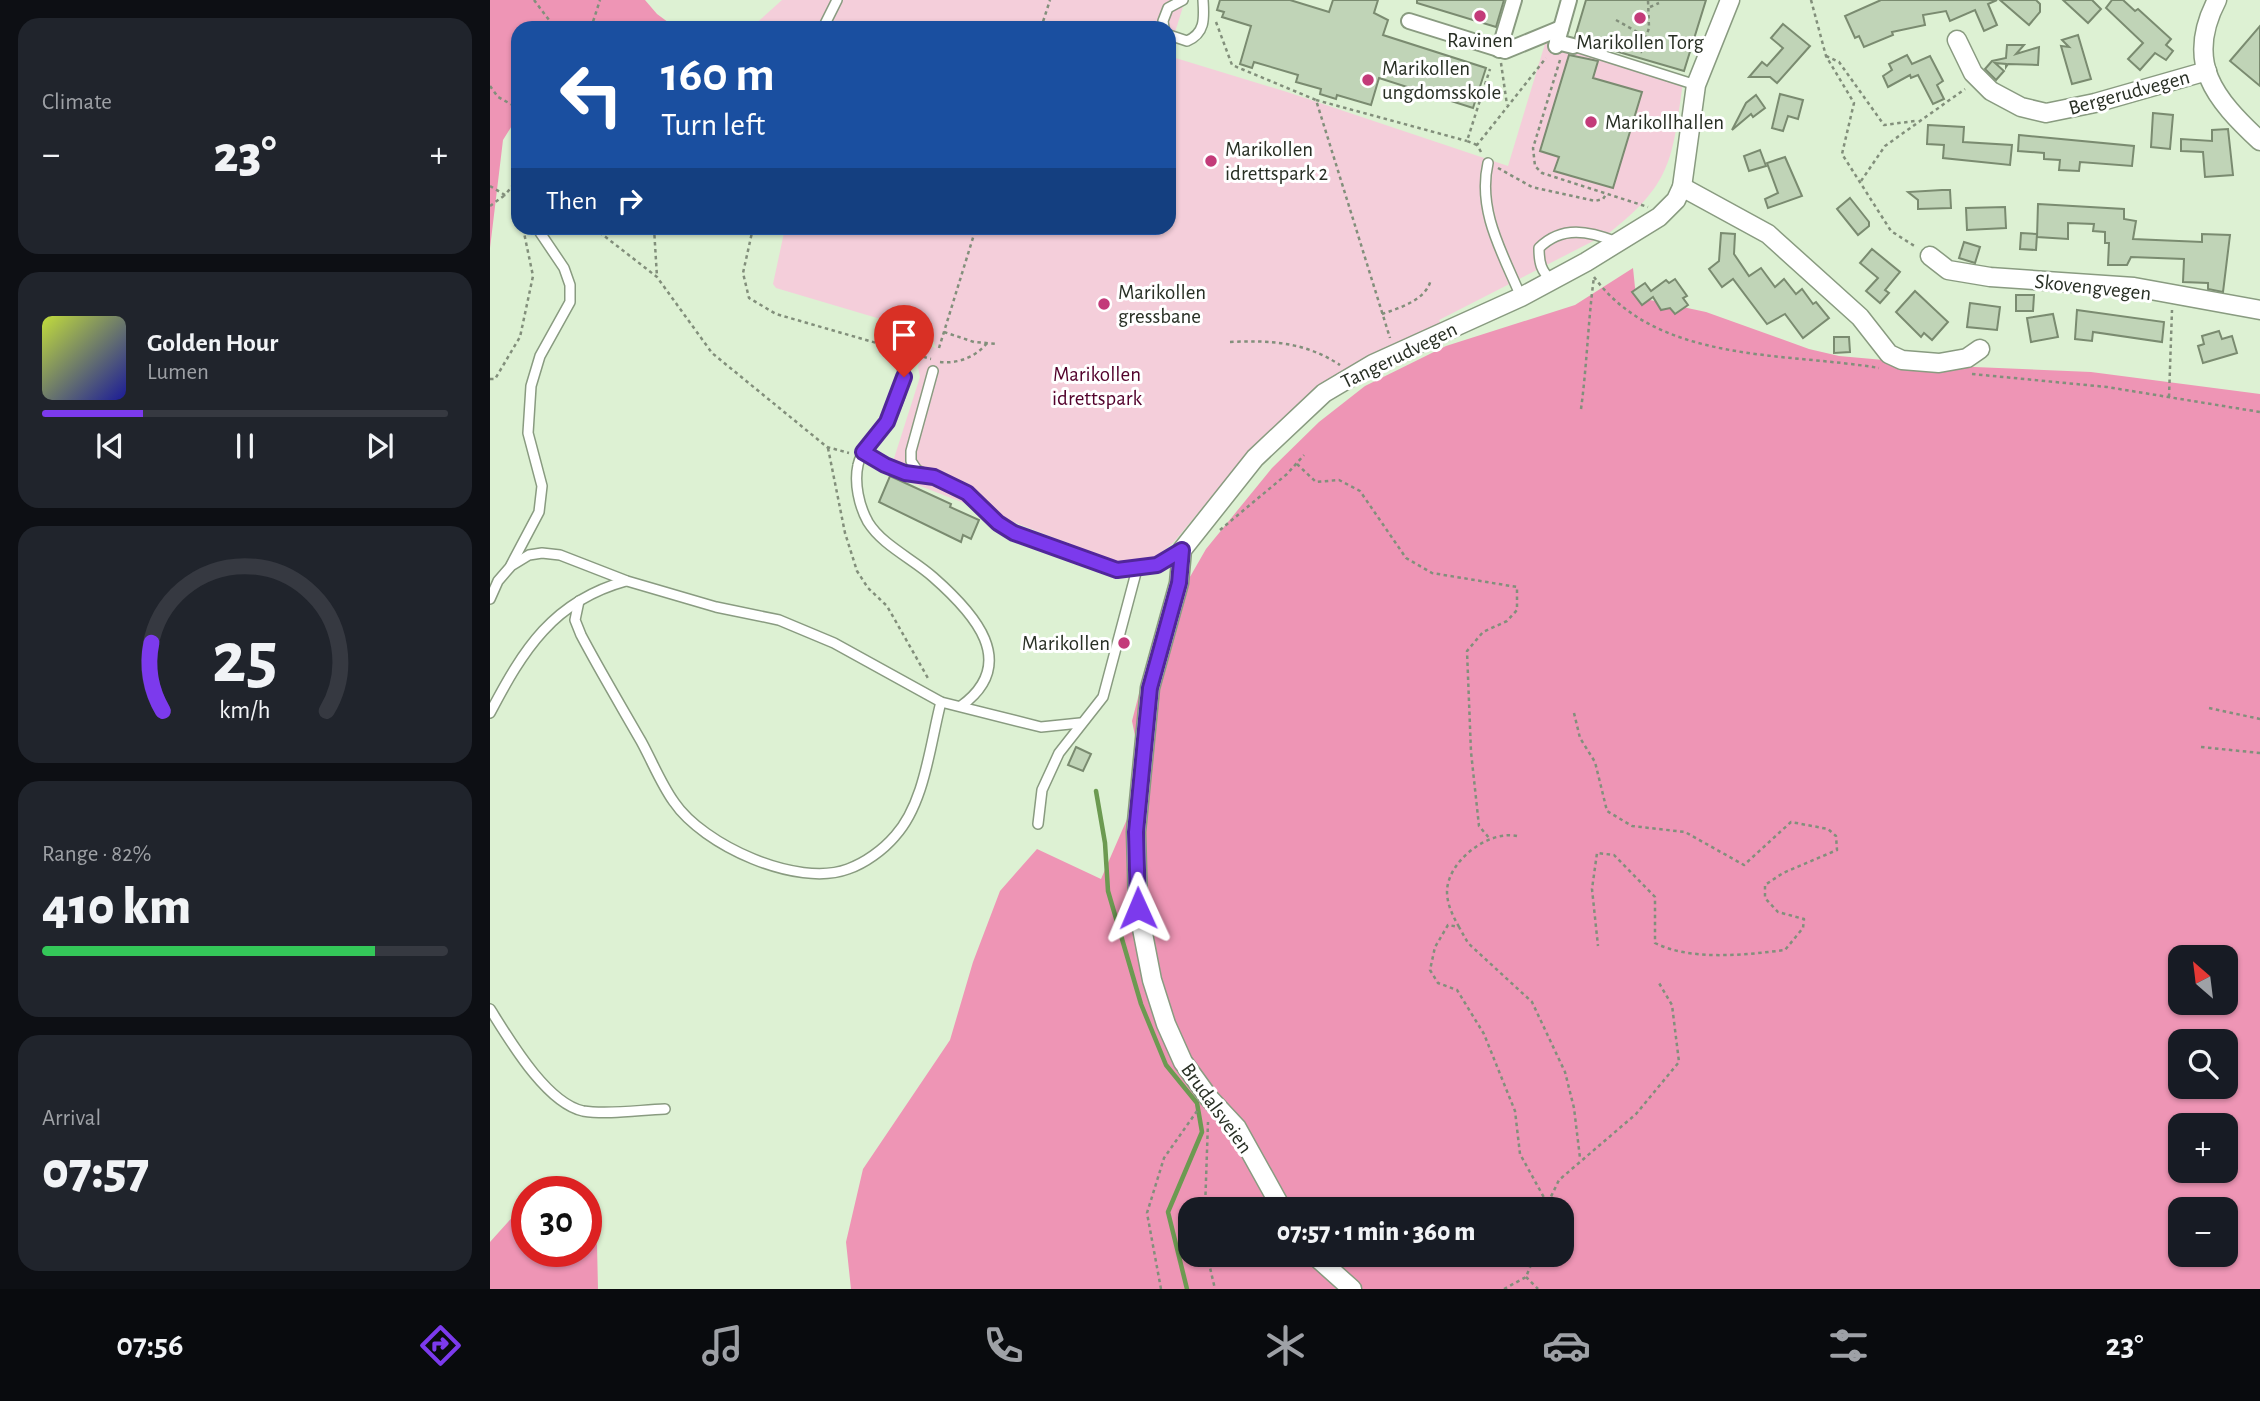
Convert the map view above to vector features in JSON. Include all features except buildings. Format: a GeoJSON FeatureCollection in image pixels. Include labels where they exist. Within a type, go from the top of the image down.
{"type":"FeatureCollection","features":[{"type":"Feature","properties":{"kind":"street"},"geometry":{"type":"LineString","coordinates":[[1499,50],[1514,0]]}},
{"type":"Feature","properties":{"kind":"street"},"geometry":{"type":"LineString","coordinates":[[1409,21],[1505,51],[1562,41],[1569,0]]}},
{"type":"Feature","properties":{"kind":"street","name":"Tangerudvegen"},"geometry":{"type":"LineString","coordinates":[[1182,550],[1255,458],[1324,393],[1354,374],[1552,281],[1590,269],[1618,243],[1659,217],[1676,200],[1682,187],[1696,85],[1730,0]]}},
{"type":"Feature","properties":{"kind":"street"},"geometry":{"type":"LineString","coordinates":[[2211,5],[2204,41],[2207,71],[2214,92],[2230,113],[2260,141]]}},
{"type":"Feature","properties":{"kind":"street","name":"Bergerudvegen"},"geometry":{"type":"LineString","coordinates":[[1957,40],[1973,73],[1991,91],[2021,107],[2046,113],[2095,103],[2207,71]]}},
{"type":"Feature","properties":{"kind":"street"},"geometry":{"type":"LineString","coordinates":[[1682,187],[1768,234],[1840,298],[1889,354],[1902,360],[1940,363],[1966,358],[1980,349]]}},
{"type":"Feature","properties":{"kind":"street","name":"Skovengvegen"},"geometry":{"type":"LineString","coordinates":[[1930,256],[1948,270],[1990,278],[2134,287],[2171,296],[2260,310]]}},
{"type":"Feature","properties":{"kind":"street","name":"Brudalsveien"},"geometry":{"type":"LineString","coordinates":[[1182,550],[1179,583],[1150,688],[1136,832],[1138,908],[1152,980],[1166,1024],[1183,1062],[1209,1098],[1237,1128],[1275,1197]]}},
{"type":"Feature","properties":{"kind":"street"},"geometry":{"type":"LineString","coordinates":[[1327,1267],[1352,1289]]}},
{"type":"Feature","properties":{"kind":"lane"},"geometry":{"type":"LineString","coordinates":[[826,21],[836,0]]}},
{"type":"Feature","properties":{"kind":"lane"},"geometry":{"type":"LineString","coordinates":[[1164,21],[1168,8],[1183,0]]}},
{"type":"Feature","properties":{"kind":"lane"},"geometry":{"type":"LineString","coordinates":[[1176,37],[1187,41],[1199,33],[1203,21],[1203,0]]}},
{"type":"Feature","properties":{"kind":"lane"},"geometry":{"type":"LineString","coordinates":[[1562,41],[1696,85]]}},
{"type":"Feature","properties":{"kind":"lane"},"geometry":{"type":"LineString","coordinates":[[1488,163],[1484,188],[1487,213],[1521,297]]}},
{"type":"Feature","properties":{"kind":"lane"},"geometry":{"type":"LineString","coordinates":[[1552,281],[1542,272],[1539,260],[1539,248],[1550,237],[1562,232],[1577,232],[1618,243]]}},
{"type":"Feature","properties":{"kind":"lane"},"geometry":{"type":"LineString","coordinates":[[490,599],[498,581],[511,566],[539,512],[542,486],[528,433],[531,386],[540,356],[570,302],[570,285],[564,268],[542,235]]}},
{"type":"Feature","properties":{"kind":"lane"},"geometry":{"type":"LineString","coordinates":[[892,347],[903,366],[904,377],[899,398],[887,422],[863,452],[858,464],[860,501],[870,526],[933,577],[980,628],[988,646],[990,666],[985,684],[961,706]]}},
{"type":"Feature","properties":{"kind":"lane"},"geometry":{"type":"LineString","coordinates":[[933,371],[910,455],[918,470],[967,493],[998,523],[1014,533],[1117,570],[1157,565],[1182,550]]}},
{"type":"Feature","properties":{"kind":"lane"},"geometry":{"type":"LineString","coordinates":[[863,452],[905,473],[934,477]]}},
{"type":"Feature","properties":{"kind":"lane"},"geometry":{"type":"LineString","coordinates":[[511,566],[529,555],[560,555],[627,581],[716,607],[779,620],[834,643],[941,702],[1041,727],[1080,723]]}},
{"type":"Feature","properties":{"kind":"lane"},"geometry":{"type":"LineString","coordinates":[[1038,824],[1042,790],[1048,774],[1080,723],[1093,714],[1103,697],[1137,569]]}},
{"type":"Feature","properties":{"kind":"lane"},"geometry":{"type":"LineString","coordinates":[[490,713],[517,661],[542,630],[579,600],[605,587],[627,581]]}},
{"type":"Feature","properties":{"kind":"lane"},"geometry":{"type":"LineString","coordinates":[[579,600],[575,620],[581,635],[673,802],[704,833],[753,860],[809,873],[846,870],[876,854],[897,835],[916,800],[941,702]]}},
{"type":"Feature","properties":{"kind":"lane"},"geometry":{"type":"LineString","coordinates":[[490,1009],[533,1072],[567,1105],[584,1111],[664,1109]]}},
{"type":"Feature","properties":{"kind":"path"},"geometry":{"type":"LineString","coordinates":[[534,0],[550,21]]}},
{"type":"Feature","properties":{"kind":"path"},"geometry":{"type":"LineString","coordinates":[[593,21],[600,0]]}},
{"type":"Feature","properties":{"kind":"path"},"geometry":{"type":"LineString","coordinates":[[1043,21],[1050,0]]}},
{"type":"Feature","properties":{"kind":"path"},"geometry":{"type":"LineString","coordinates":[[1614,44],[1641,52],[1649,27],[1648,0]]}},
{"type":"Feature","properties":{"kind":"path"},"geometry":{"type":"LineString","coordinates":[[1811,0],[1826,56],[1854,103],[1842,154],[1891,231],[1930,256]]}},
{"type":"Feature","properties":{"kind":"path"},"geometry":{"type":"LineString","coordinates":[[1649,8],[1660,3]]}},
{"type":"Feature","properties":{"kind":"path"},"geometry":{"type":"LineString","coordinates":[[1616,20],[1646,37]]}},
{"type":"Feature","properties":{"kind":"path"},"geometry":{"type":"LineString","coordinates":[[1216,22],[1232,65],[1316,100],[1477,145],[1488,163],[1532,187],[1595,201],[1603,199],[1607,193]]}},
{"type":"Feature","properties":{"kind":"path"},"geometry":{"type":"LineString","coordinates":[[1477,145],[1562,41]]}},
{"type":"Feature","properties":{"kind":"path"},"geometry":{"type":"LineString","coordinates":[[1562,41],[1533,148],[1535,166],[1542,173],[1645,205],[1659,217]]}},
{"type":"Feature","properties":{"kind":"path"},"geometry":{"type":"LineString","coordinates":[[1499,50],[1507,107]]}},
{"type":"Feature","properties":{"kind":"path"},"geometry":{"type":"LineString","coordinates":[[1826,56],[1839,62],[1884,125],[1918,120]]}},
{"type":"Feature","properties":{"kind":"path"},"geometry":{"type":"LineString","coordinates":[[1467,141],[1490,69]]}},
{"type":"Feature","properties":{"kind":"path"},"geometry":{"type":"LineString","coordinates":[[1860,182],[1885,146],[1918,120],[1980,80]]}},
{"type":"Feature","properties":{"kind":"path"},"geometry":{"type":"LineString","coordinates":[[490,86],[498,97],[511,104]]}},
{"type":"Feature","properties":{"kind":"path"},"geometry":{"type":"LineString","coordinates":[[1316,100],[1396,354]]}},
{"type":"Feature","properties":{"kind":"path"},"geometry":{"type":"LineString","coordinates":[[490,186],[505,195]]}},
{"type":"Feature","properties":{"kind":"path"},"geometry":{"type":"LineString","coordinates":[[490,206],[511,187]]}},
{"type":"Feature","properties":{"kind":"path"},"geometry":{"type":"LineString","coordinates":[[490,379],[495,379],[520,337],[533,276],[524,235]]}},
{"type":"Feature","properties":{"kind":"path"},"geometry":{"type":"LineString","coordinates":[[603,235],[657,277],[712,353],[827,447],[843,453],[863,452]]}},
{"type":"Feature","properties":{"kind":"path"},"geometry":{"type":"LineString","coordinates":[[654,235],[657,277]]}},
{"type":"Feature","properties":{"kind":"path"},"geometry":{"type":"LineString","coordinates":[[752,235],[743,273],[750,298],[760,307],[950,363],[974,355],[986,343]]}},
{"type":"Feature","properties":{"kind":"path"},"geometry":{"type":"LineString","coordinates":[[939,348],[974,235]]}},
{"type":"Feature","properties":{"kind":"path"},"geometry":{"type":"LineString","coordinates":[[1590,269],[1618,303],[1662,329],[1693,342],[1736,352],[1885,369]]}},
{"type":"Feature","properties":{"kind":"path"},"geometry":{"type":"LineString","coordinates":[[1581,409],[1589,354],[1590,269]]}},
{"type":"Feature","properties":{"kind":"path"},"geometry":{"type":"LineString","coordinates":[[1382,314],[1413,301],[1423,293],[1431,279]]}},
{"type":"Feature","properties":{"kind":"path"},"geometry":{"type":"LineString","coordinates":[[2169,398],[2171,296]]}},
{"type":"Feature","properties":{"kind":"path"},"geometry":{"type":"LineString","coordinates":[[944,332],[998,344]]}},
{"type":"Feature","properties":{"kind":"path"},"geometry":{"type":"LineString","coordinates":[[1230,342],[1282,341],[1333,360],[1354,374]]}},
{"type":"Feature","properties":{"kind":"path"},"geometry":{"type":"LineString","coordinates":[[1972,374],[2107,387],[2260,412]]}},
{"type":"Feature","properties":{"kind":"path"},"geometry":{"type":"LineString","coordinates":[[827,447],[845,533],[857,571],[868,588],[887,606],[941,702]]}},
{"type":"Feature","properties":{"kind":"path"},"geometry":{"type":"LineString","coordinates":[[1217,533],[1304,455]]}},
{"type":"Feature","properties":{"kind":"path"},"geometry":{"type":"LineString","coordinates":[[1297,464],[1317,482],[1339,480],[1360,491],[1406,558],[1432,573],[1517,587],[1517,610],[1507,621],[1483,632],[1467,651],[1471,752],[1479,826],[1490,839]]}},
{"type":"Feature","properties":{"kind":"path"},"geometry":{"type":"LineString","coordinates":[[2209,708],[2260,719]]}},
{"type":"Feature","properties":{"kind":"path"},"geometry":{"type":"LineString","coordinates":[[1574,713],[1580,738],[1595,762],[1608,811],[1632,827],[1685,832],[1744,865],[1791,822],[1828,829],[1836,836],[1837,850],[1783,873],[1765,885],[1765,898],[1778,912],[1804,919],[1803,928],[1785,950],[1757,953],[1672,951],[1655,943],[1654,897],[1614,855],[1597,853],[1592,889],[1598,946]]}},
{"type":"Feature","properties":{"kind":"path"},"geometry":{"type":"LineString","coordinates":[[2201,747],[2260,753]]}},
{"type":"Feature","properties":{"kind":"path"},"geometry":{"type":"LineString","coordinates":[[1517,836],[1504,833],[1464,857],[1451,876],[1447,890],[1450,910],[1468,943],[1532,1002],[1565,1072],[1574,1108],[1580,1158]]}},
{"type":"Feature","properties":{"kind":"path"},"geometry":{"type":"LineString","coordinates":[[1459,927],[1448,925],[1435,947],[1430,970],[1438,983],[1457,990],[1485,1034],[1515,1111],[1520,1154],[1544,1197]]}},
{"type":"Feature","properties":{"kind":"path"},"geometry":{"type":"LineString","coordinates":[[1550,1197],[1559,1180],[1580,1158],[1636,1114],[1679,1062],[1672,1005],[1659,983]]}},
{"type":"Feature","properties":{"kind":"path"},"geometry":{"type":"LineString","coordinates":[[1205,1197],[1209,1098]]}},
{"type":"Feature","properties":{"kind":"path"},"geometry":{"type":"LineString","coordinates":[[1161,1289],[1147,1213],[1164,1158],[1195,1114]]}},
{"type":"Feature","properties":{"kind":"path"},"geometry":{"type":"LineString","coordinates":[[1210,1267],[1215,1289]]}},
{"type":"Feature","properties":{"kind":"path"},"geometry":{"type":"LineString","coordinates":[[1504,1289],[1525,1277],[1530,1267]]}},
{"type":"Feature","properties":{"kind":"path"},"geometry":{"type":"LineString","coordinates":[[1525,1277],[1538,1289]]}},
{"type":"Feature","properties":{"kind":"green space"},"geometry":{"type":"Polygon","coordinates":[[[782,0],[1185,0],[1176,29],[1176,21],[759,21],[782,0]]]}},
{"type":"Feature","properties":{"kind":"green space","name":"Marikollen idrettspark"},"geometry":{"type":"Polygon","coordinates":[[[1547,37],[1684,76],[1677,126],[1667,164],[1647,198],[1631,215],[1609,233],[1439,320],[1442,326],[1321,387],[1248,453],[1173,543],[1154,558],[1139,562],[1117,562],[889,474],[920,377],[918,367],[925,345],[936,348],[931,334],[776,288],[773,284],[784,235],[1176,235],[1176,58],[1508,166],[1547,37]]]}},
{"type":"Feature","properties":{"kind":"shaded area"},"geometry":{"type":"Polygon","coordinates":[[[490,0],[645,0],[666,21],[511,21],[511,127],[503,140],[490,248],[490,0]]]}},
{"type":"Feature","properties":{"kind":"shaded area"},"geometry":{"type":"Polygon","coordinates":[[[1633,268],[1636,297],[1706,312],[1809,349],[1839,356],[1951,366],[2091,372],[2260,394],[2260,1289],[851,1289],[846,1242],[863,1169],[950,1040],[973,962],[1000,891],[1037,849],[1101,879],[1144,780],[1132,721],[1152,643],[1206,549],[1272,468],[1319,422],[1365,386],[1446,346],[1575,305],[1633,268]]]}},
{"type":"Feature","properties":{"kind":"shaded area"},"geometry":{"type":"Polygon","coordinates":[[[511,1219],[511,1267],[598,1267],[598,1289],[490,1289],[490,1242],[511,1219]]]}},
{"type":"Feature","properties":{"kind":"waterway"},"geometry":{"type":"LineString","coordinates":[[1096,791],[1105,843],[1108,891],[1141,1004],[1166,1065],[1197,1103],[1202,1132],[1168,1212],[1187,1289]]}},
{"type":"Feature","properties":{"kind":"place","name":"Ravinen"},"geometry":{"type":"Point","coordinates":[1480,16]}},
{"type":"Feature","properties":{"kind":"place","name":"Marikollen Torg"},"geometry":{"type":"Point","coordinates":[1640,18]}},
{"type":"Feature","properties":{"kind":"place","name":"Marikollen ungdomsskole"},"geometry":{"type":"Point","coordinates":[1368,80]}},
{"type":"Feature","properties":{"kind":"place","name":"Marikollhallen"},"geometry":{"type":"Point","coordinates":[1591,122]}},
{"type":"Feature","properties":{"kind":"place","name":"Marikollen idrettspark 2"},"geometry":{"type":"Point","coordinates":[1211,161]}},
{"type":"Feature","properties":{"kind":"place","name":"Marikollen gressbane"},"geometry":{"type":"Point","coordinates":[1104,304]}},
{"type":"Feature","properties":{"kind":"place","name":"Marikollen"},"geometry":{"type":"Point","coordinates":[1124,643]}},
{"type":"Feature","properties":{"kind":"route"},"geometry":{"type":"LineString","coordinates":[[904,377],[899,398],[887,422],[863,452],[905,473],[934,477],[967,493],[1005,529],[1117,570],[1157,565],[1182,550],[1179,583],[1150,688],[1136,832],[1138,908]]}}]}
